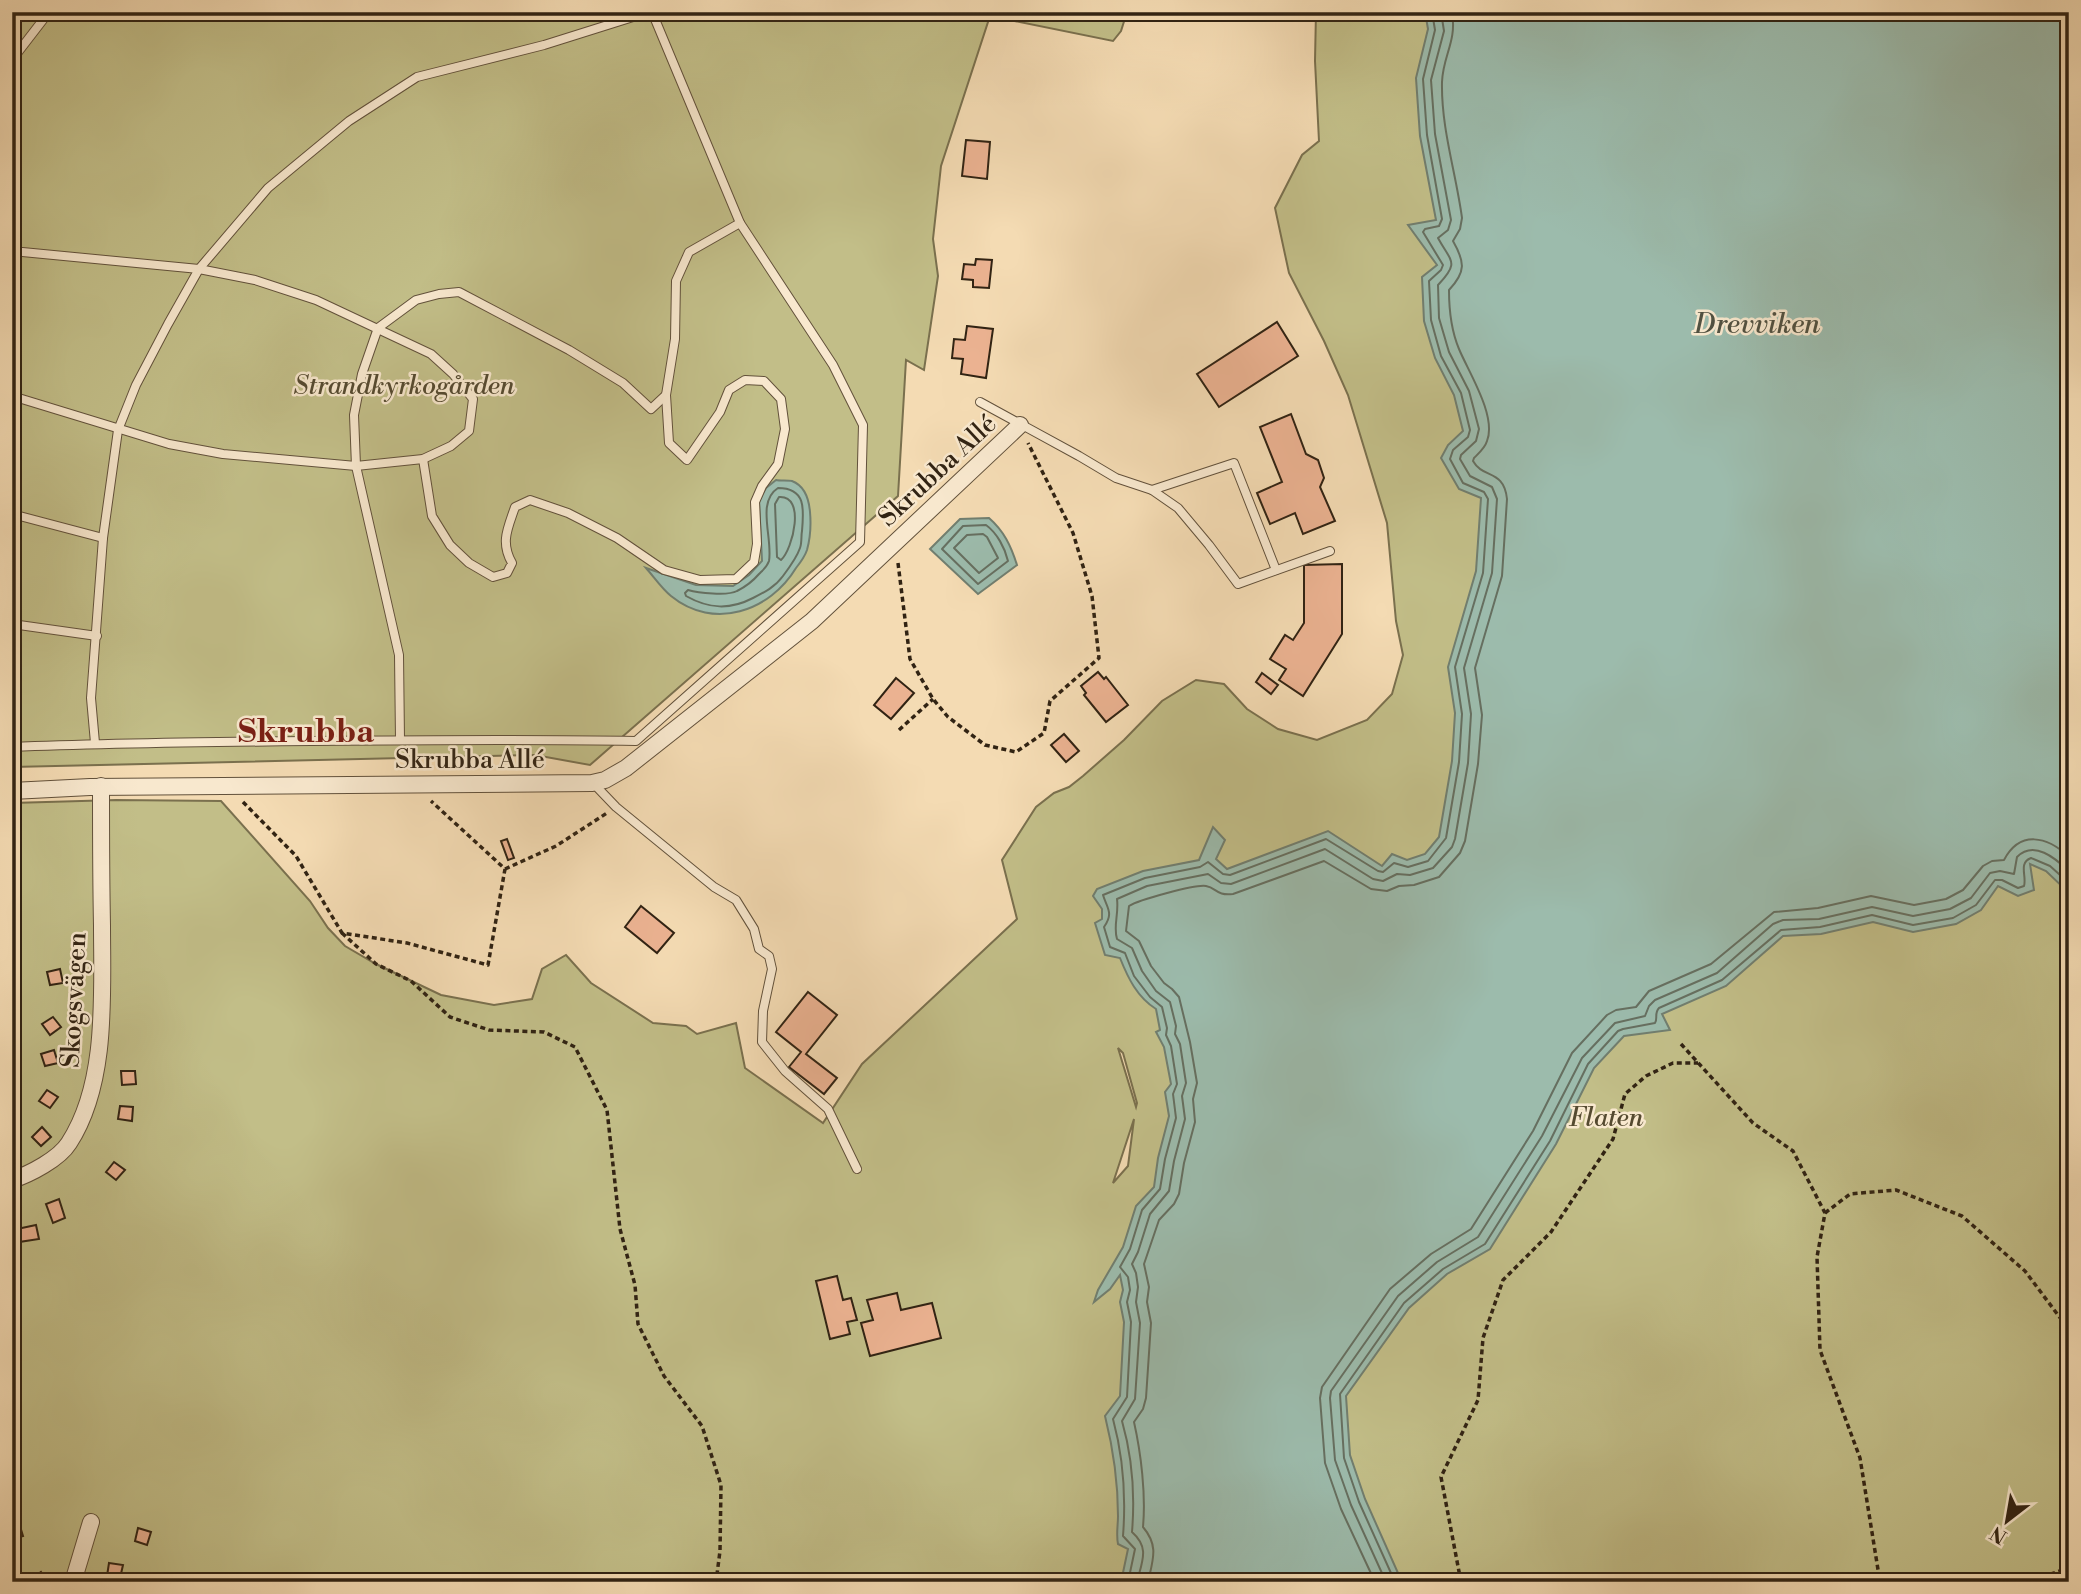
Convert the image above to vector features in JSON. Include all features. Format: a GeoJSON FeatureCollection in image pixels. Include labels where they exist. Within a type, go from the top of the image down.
{"type":"FeatureCollection","features":[{"type":"Feature","properties":{"kind":"street","name":"Skrubba Allé"},"geometry":{"type":"LineString","coordinates":[[12,791],[101,786],[592,783],[605,780],[626,768],[812,621],[1020,425]]}},
{"type":"Feature","properties":{"kind":"street","name":"Skogsvägen"},"geometry":{"type":"LineString","coordinates":[[12,1180],[34,1172],[68,1146],[84,1116],[96,1072],[102,1004],[101,786]]}},
{"type":"Feature","properties":{"kind":"street"},"geometry":{"type":"LineString","coordinates":[[73,1582],[91,1522]]}},
{"type":"Feature","properties":{"kind":"lane"},"geometry":{"type":"LineString","coordinates":[[12,60],[49,12]]}},
{"type":"Feature","properties":{"kind":"lane"},"geometry":{"type":"LineString","coordinates":[[12,747],[95,743],[400,740],[636,741],[860,542],[863,425],[833,365],[740,223],[651,12],[544,45],[417,77],[349,121],[268,188],[199,269],[136,386],[118,430],[103,538],[91,698],[95,743]]}},
{"type":"Feature","properties":{"kind":"lane"},"geometry":{"type":"LineString","coordinates":[[423,459],[432,516],[450,545],[469,563],[493,577],[507,573],[512,563],[506,551],[506,535],[515,507],[530,500],[568,513],[617,538],[664,570],[700,580],[736,579],[754,562],[757,544],[755,502],[762,486],[778,464],[785,429],[780,399],[764,380],[746,380],[729,390],[720,412],[687,460],[668,443],[666,395],[674,339],[676,281],[689,252],[740,223]]}},
{"type":"Feature","properties":{"kind":"lane"},"geometry":{"type":"LineString","coordinates":[[12,251],[199,269],[255,280],[316,300],[431,354],[453,374],[472,399],[469,431],[451,446],[423,459],[356,466],[223,454],[169,444],[12,396]]}},
{"type":"Feature","properties":{"kind":"lane"},"geometry":{"type":"LineString","coordinates":[[400,740],[399,655],[356,466],[354,415],[362,374],[378,328],[416,300],[459,292],[569,350],[623,383],[650,409],[666,395]]}},
{"type":"Feature","properties":{"kind":"lane"},"geometry":{"type":"LineString","coordinates":[[980,402],[1116,478],[1152,490],[1178,508],[1238,584],[1330,551]]}},
{"type":"Feature","properties":{"kind":"lane"},"geometry":{"type":"LineString","coordinates":[[1152,490],[1234,463],[1276,570]]}},
{"type":"Feature","properties":{"kind":"lane"},"geometry":{"type":"LineString","coordinates":[[12,514],[103,538]]}},
{"type":"Feature","properties":{"kind":"lane"},"geometry":{"type":"LineString","coordinates":[[12,624],[97,636]]}},
{"type":"Feature","properties":{"kind":"lane"},"geometry":{"type":"LineString","coordinates":[[592,783],[714,887],[736,900],[754,929],[759,949],[769,957],[772,969],[763,1011],[762,1042],[785,1071],[828,1110],[857,1169]]}},
{"type":"Feature","properties":{"kind":"path"},"geometry":{"type":"LineString","coordinates":[[895,542],[911,659],[933,699],[948,717],[985,745],[1016,752],[1044,733],[1050,701],[1099,657],[1091,596],[1073,533],[1020,425]]}},
{"type":"Feature","properties":{"kind":"path"},"geometry":{"type":"LineString","coordinates":[[899,730],[933,699]]}},
{"type":"Feature","properties":{"kind":"path"},"geometry":{"type":"LineString","coordinates":[[412,783],[505,869]]}},
{"type":"Feature","properties":{"kind":"path"},"geometry":{"type":"LineString","coordinates":[[227,785],[296,856],[342,933],[376,964],[411,981],[450,1017],[489,1030],[544,1032],[575,1047],[607,1110],[620,1229],[635,1285],[638,1324],[664,1376],[702,1426],[721,1485],[720,1551],[716,1582]]}},
{"type":"Feature","properties":{"kind":"path"},"geometry":{"type":"LineString","coordinates":[[505,869],[556,846],[617,807]]}},
{"type":"Feature","properties":{"kind":"path"},"geometry":{"type":"LineString","coordinates":[[342,933],[407,943],[488,965],[505,869]]}},
{"type":"Feature","properties":{"kind":"path"},"geometry":{"type":"LineString","coordinates":[[1681,1044],[1753,1123],[1793,1151],[1825,1213],[1817,1257],[1820,1350],[1860,1458],[1880,1582]]}},
{"type":"Feature","properties":{"kind":"path"},"geometry":{"type":"LineString","coordinates":[[1461,1582],[1441,1477],[1478,1400],[1483,1338],[1503,1280],[1550,1232],[1613,1139],[1625,1094],[1646,1076],[1673,1063],[1698,1063]]}},
{"type":"Feature","properties":{"kind":"path"},"geometry":{"type":"LineString","coordinates":[[1825,1213],[1850,1194],[1896,1190],[1962,1216],[2025,1270],[2067,1327],[2069,1339]]}},
{"type":"Feature","properties":{"kind":"path"},"geometry":{"type":"LineString","coordinates":[[2069,1419],[2069,1430]]}},
{"type":"Feature","properties":{"kind":"path"},"geometry":{"type":"LineString","coordinates":[[2026,1582],[2069,1568]]}},
{"type":"Feature","properties":{"kind":"green space","name":"Strandkyrkogården"},"geometry":{"type":"Polygon","coordinates":[[[12,12],[1127,12],[1121,31],[1113,41],[990,16],[941,166],[933,239],[938,276],[924,370],[906,360],[898,496],[590,765],[535,755],[12,767],[12,12]]]}},
{"type":"Feature","properties":{"kind":"green space","name":"Flaten"},"geometry":{"type":"Polygon","coordinates":[[[1316,12],[2069,12],[2069,1582],[12,1582],[12,803],[221,801],[310,901],[328,928],[345,946],[376,964],[441,995],[494,1005],[532,999],[542,969],[566,955],[591,983],[653,1023],[686,1026],[697,1034],[736,1023],[745,1068],[823,1123],[862,1064],[1017,919],[1002,860],[1036,807],[1083,776],[1124,740],[1162,701],[1196,680],[1224,684],[1247,709],[1278,729],[1317,740],[1367,720],[1392,694],[1403,655],[1396,621],[1387,523],[1348,395],[1289,273],[1275,208],[1302,155],[1319,141],[1315,61],[1316,12]],[[1118,1048],[1136,1107],[1123,1053],[1118,1048]],[[1134,1119],[1113,1183],[1128,1166],[1134,1119]]]}},
{"type":"Feature","properties":{"kind":"water","name":"Drevviken"},"geometry":{"type":"Polygon","coordinates":[[[1425,12],[2069,12],[2069,893],[2046,871],[2030,864],[2034,890],[2018,896],[1998,886],[1981,910],[1956,924],[1913,932],[1873,922],[1821,934],[1783,936],[1726,986],[1662,1014],[1670,1030],[1624,1036],[1594,1068],[1556,1144],[1490,1249],[1447,1274],[1409,1308],[1346,1396],[1350,1455],[1365,1499],[1402,1582],[1121,1582],[1128,1549],[1118,1544],[1116,1478],[1105,1416],[1120,1396],[1124,1322],[1120,1302],[1123,1290],[1120,1275],[1110,1289],[1094,1302],[1123,1247],[1136,1206],[1154,1187],[1169,1116],[1165,1092],[1171,1084],[1164,1047],[1156,1032],[1160,1030],[1156,1009],[1143,999],[1126,973],[1120,958],[1105,955],[1095,923],[1102,919],[1102,909],[1093,896],[1097,889],[1143,871],[1199,860],[1213,827],[1225,840],[1216,859],[1227,869],[1328,831],[1382,866],[1392,854],[1407,860],[1425,854],[1439,837],[1452,761],[1455,713],[1448,667],[1476,571],[1481,498],[1459,489],[1441,458],[1448,445],[1463,431],[1454,395],[1435,358],[1424,321],[1422,277],[1437,265],[1408,225],[1436,220],[1420,136],[1416,78],[1428,29],[1425,12]]]}},
{"type":"Feature","properties":{"kind":"water"},"geometry":{"type":"Polygon","coordinates":[[[776,480],[792,481],[806,494],[810,526],[804,557],[785,583],[772,595],[740,611],[723,614],[705,612],[688,607],[671,596],[646,568],[696,585],[733,586],[749,575],[762,561],[759,501],[766,488],[776,480]]]}},
{"type":"Feature","properties":{"kind":"water"},"geometry":{"type":"Polygon","coordinates":[[[989,518],[1006,539],[1017,565],[978,594],[930,549],[960,519],[989,518]]]}},
{"type":"Feature","properties":{"kind":"building"},"geometry":{"type":"Polygon","coordinates":[[[966,140],[990,142],[987,179],[962,176],[966,140]]]}},
{"type":"Feature","properties":{"kind":"building"},"geometry":{"type":"Polygon","coordinates":[[[976,259],[992,260],[989,288],[973,287],[973,280],[962,279],[964,264],[975,265],[976,259]]]}},
{"type":"Feature","properties":{"kind":"building"},"geometry":{"type":"Polygon","coordinates":[[[1277,322],[1298,356],[1219,407],[1197,374],[1277,322]]]}},
{"type":"Feature","properties":{"kind":"building"},"geometry":{"type":"Polygon","coordinates":[[[967,326],[993,329],[986,378],[961,374],[963,359],[952,358],[954,339],[965,340],[967,326]]]}},
{"type":"Feature","properties":{"kind":"building"},"geometry":{"type":"Polygon","coordinates":[[[1291,414],[1306,454],[1318,460],[1324,478],[1320,487],[1335,521],[1303,534],[1295,513],[1270,524],[1257,493],[1282,482],[1260,427],[1291,414]]]}},
{"type":"Feature","properties":{"kind":"building"},"geometry":{"type":"Polygon","coordinates":[[[1342,564],[1342,634],[1303,696],[1279,680],[1286,669],[1270,659],[1285,635],[1293,640],[1304,623],[1304,565],[1342,564]]]}},
{"type":"Feature","properties":{"kind":"building"},"geometry":{"type":"Polygon","coordinates":[[[1098,672],[1104,679],[1106,677],[1128,705],[1106,722],[1084,695],[1086,693],[1081,686],[1098,672]]]}},
{"type":"Feature","properties":{"kind":"building"},"geometry":{"type":"Polygon","coordinates":[[[1262,673],[1278,685],[1271,694],[1256,682],[1262,673]]]}},
{"type":"Feature","properties":{"kind":"building"},"geometry":{"type":"Polygon","coordinates":[[[896,678],[914,693],[891,719],[874,705],[896,678]]]}},
{"type":"Feature","properties":{"kind":"building"},"geometry":{"type":"Polygon","coordinates":[[[1064,734],[1079,751],[1066,762],[1051,745],[1064,734]]]}},
{"type":"Feature","properties":{"kind":"building"},"geometry":{"type":"Polygon","coordinates":[[[507,839],[514,858],[508,860],[501,841],[507,839]]]}},
{"type":"Feature","properties":{"kind":"building"},"geometry":{"type":"Polygon","coordinates":[[[641,906],[674,933],[657,953],[625,927],[641,906]]]}},
{"type":"Feature","properties":{"kind":"building"},"geometry":{"type":"Polygon","coordinates":[[[60,969],[63,983],[50,985],[47,972],[60,969]]]}},
{"type":"Feature","properties":{"kind":"building"},"geometry":{"type":"Polygon","coordinates":[[[808,992],[837,1015],[806,1054],[837,1078],[824,1094],[789,1067],[801,1052],[776,1032],[808,992]]]}},
{"type":"Feature","properties":{"kind":"building"},"geometry":{"type":"Polygon","coordinates":[[[53,1017],[61,1027],[50,1035],[42,1024],[53,1017]]]}},
{"type":"Feature","properties":{"kind":"building"},"geometry":{"type":"Polygon","coordinates":[[[54,1050],[58,1063],[45,1066],[41,1054],[54,1050]]]}},
{"type":"Feature","properties":{"kind":"building"},"geometry":{"type":"Polygon","coordinates":[[[121,1071],[135,1071],[136,1084],[122,1085],[121,1071]]]}},
{"type":"Feature","properties":{"kind":"building"},"geometry":{"type":"Polygon","coordinates":[[[47,1090],[58,1097],[50,1108],[39,1101],[47,1090]]]}},
{"type":"Feature","properties":{"kind":"building"},"geometry":{"type":"Polygon","coordinates":[[[120,1106],[133,1107],[132,1121],[118,1119],[120,1106]]]}},
{"type":"Feature","properties":{"kind":"building"},"geometry":{"type":"Polygon","coordinates":[[[42,1127],[51,1137],[41,1146],[32,1137],[42,1127]]]}},
{"type":"Feature","properties":{"kind":"building"},"geometry":{"type":"Polygon","coordinates":[[[114,1162],[125,1170],[116,1180],[106,1172],[114,1162]]]}},
{"type":"Feature","properties":{"kind":"building"},"geometry":{"type":"Polygon","coordinates":[[[59,1199],[65,1218],[53,1223],[46,1204],[59,1199]]]}},
{"type":"Feature","properties":{"kind":"building"},"geometry":{"type":"Polygon","coordinates":[[[36,1225],[39,1239],[19,1242],[17,1229],[36,1225]]]}},
{"type":"Feature","properties":{"kind":"building"},"geometry":{"type":"Polygon","coordinates":[[[837,1276],[843,1300],[851,1298],[857,1320],[847,1322],[850,1334],[830,1339],[816,1281],[837,1276]]]}},
{"type":"Feature","properties":{"kind":"building"},"geometry":{"type":"Polygon","coordinates":[[[897,1293],[901,1310],[932,1303],[941,1338],[870,1356],[861,1323],[873,1320],[867,1300],[897,1293]]]}},
{"type":"Feature","properties":{"kind":"building"},"geometry":{"type":"Polygon","coordinates":[[[19,1523],[23,1536],[12,1539],[12,1525],[19,1523]]]}},
{"type":"Feature","properties":{"kind":"building"},"geometry":{"type":"Polygon","coordinates":[[[138,1528],[151,1532],[147,1545],[135,1541],[138,1528]]]}},
{"type":"Feature","properties":{"kind":"building"},"geometry":{"type":"Polygon","coordinates":[[[109,1563],[123,1565],[120,1578],[107,1576],[109,1563]]]}},
{"type":"Feature","properties":{"kind":"building"},"geometry":{"type":"Polygon","coordinates":[[[41,1572],[48,1582],[31,1582],[30,1580],[41,1572]]]}},
{"type":"Feature","properties":{"kind":"district","name":"Skrubba"},"geometry":{"type":"Point","coordinates":[306,730]}}]}
